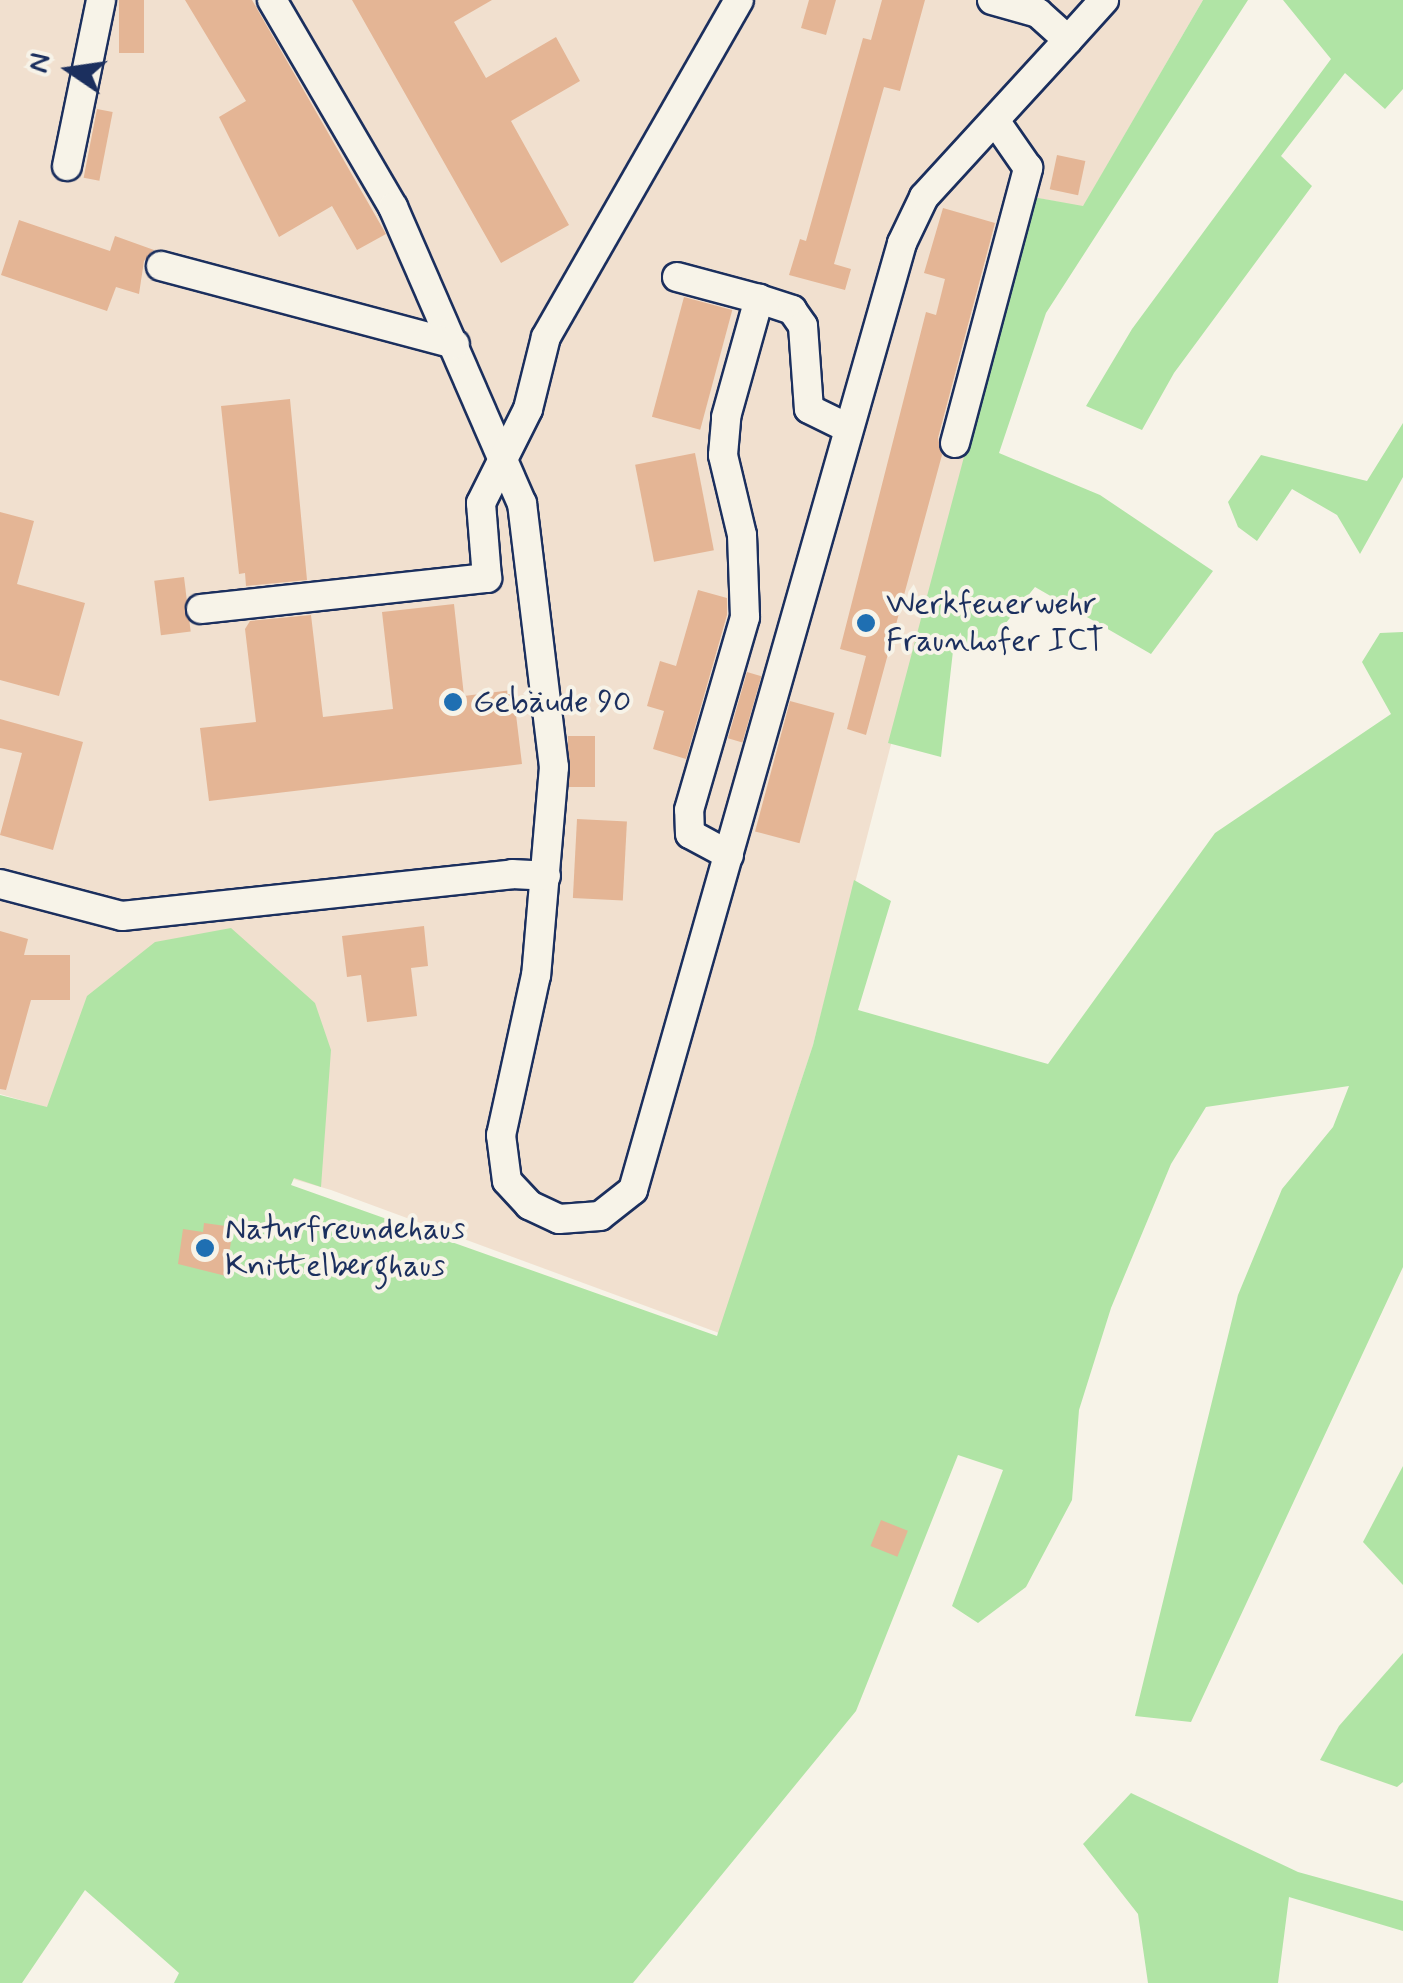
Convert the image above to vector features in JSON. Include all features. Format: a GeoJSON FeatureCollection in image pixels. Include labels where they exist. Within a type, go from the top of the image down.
{"type":"FeatureCollection","features":[{"type":"Feature","properties":{"kind":"street"},"geometry":{"type":"LineString","coordinates":[[67,166],[101,0]]}},
{"type":"Feature","properties":{"kind":"street"},"geometry":{"type":"LineString","coordinates":[[272,0],[393,207],[507,457],[522,503],[554,767],[536,975],[501,1134],[507,1181],[529,1206],[559,1219],[600,1216],[633,1190],[902,243],[924,197],[1104,0]]}},
{"type":"Feature","properties":{"kind":"street"},"geometry":{"type":"LineString","coordinates":[[200,609],[488,578],[481,502],[528,410],[546,337],[574,279],[738,0]]}},
{"type":"Feature","properties":{"kind":"street"},"geometry":{"type":"LineString","coordinates":[[992,0],[1038,13],[1068,40]]}},
{"type":"Feature","properties":{"kind":"street"},"geometry":{"type":"LineString","coordinates":[[955,443],[1028,168],[996,122]]}},
{"type":"Feature","properties":{"kind":"street"},"geometry":{"type":"LineString","coordinates":[[161,266],[455,344]]}},
{"type":"Feature","properties":{"kind":"street"},"geometry":{"type":"LineString","coordinates":[[677,277],[792,310],[803,326],[810,409],[848,428]]}},
{"type":"Feature","properties":{"kind":"street"},"geometry":{"type":"LineString","coordinates":[[730,855],[690,834],[689,810],[745,617],[742,535],[723,455],[726,417],[759,299]]}},
{"type":"Feature","properties":{"kind":"street"},"geometry":{"type":"LineString","coordinates":[[0,884],[122,916],[512,874],[546,876]]}},
{"type":"Feature","properties":{"kind":"shaded area"},"geometry":{"type":"Polygon","coordinates":[[[0,0],[1203,0],[1083,207],[1033,197],[813,1045],[719,1333],[331,1190],[0,1094],[0,0]]]}},
{"type":"Feature","properties":{"kind":"green space"},"geometry":{"type":"Polygon","coordinates":[[[1203,0],[1248,0],[1046,313],[999,453],[1100,495],[1213,571],[1151,654],[1035,587],[988,645],[953,651],[941,757],[888,743],[1033,197],[1083,206],[1203,0]]]}},
{"type":"Feature","properties":{"kind":"green space"},"geometry":{"type":"Polygon","coordinates":[[[1283,0],[1403,0],[1403,89],[1385,109],[1345,73],[1281,156],[1312,186],[1174,373],[1142,430],[1086,406],[1132,329],[1331,59],[1283,0]]]}},
{"type":"Feature","properties":{"kind":"green space"},"geometry":{"type":"Polygon","coordinates":[[[1403,423],[1403,477],[1360,554],[1337,515],[1292,489],[1257,541],[1238,527],[1228,502],[1261,455],[1367,481],[1403,423]]]}},
{"type":"Feature","properties":{"kind":"green space"},"geometry":{"type":"Polygon","coordinates":[[[1403,632],[1403,1267],[1191,1722],[1135,1716],[1238,1295],[1282,1189],[1333,1127],[1349,1086],[1206,1107],[1171,1164],[1111,1308],[1079,1410],[1072,1500],[1026,1587],[978,1623],[952,1606],[1003,1470],[958,1455],[856,1711],[633,1983],[174,1983],[179,1973],[85,1890],[22,1983],[0,1983],[0,1095],[47,1107],[87,996],[155,942],[231,928],[315,1003],[331,1050],[321,1187],[294,1178],[291,1185],[717,1336],[813,1045],[854,880],[891,901],[858,1010],[1048,1064],[1215,833],[1391,714],[1362,662],[1380,633],[1403,632]]]}},
{"type":"Feature","properties":{"kind":"green space"},"geometry":{"type":"Polygon","coordinates":[[[1403,1466],[1403,1585],[1363,1542],[1403,1466]]]}},
{"type":"Feature","properties":{"kind":"green space"},"geometry":{"type":"Polygon","coordinates":[[[1403,1653],[1403,1782],[1397,1787],[1320,1760],[1339,1726],[1403,1653]]]}},
{"type":"Feature","properties":{"kind":"green space"},"geometry":{"type":"Polygon","coordinates":[[[1131,1793],[1298,1872],[1403,1901],[1403,1931],[1289,1897],[1278,1983],[1148,1983],[1138,1914],[1083,1844],[1131,1793]]]}},
{"type":"Feature","properties":{"kind":"building"},"geometry":{"type":"Polygon","coordinates":[[[119,0],[144,0],[144,53],[119,53],[119,0]]]}},
{"type":"Feature","properties":{"kind":"building"},"geometry":{"type":"Polygon","coordinates":[[[185,0],[252,0],[386,234],[357,250],[332,206],[279,237],[219,117],[246,101],[185,0]]]}},
{"type":"Feature","properties":{"kind":"building"},"geometry":{"type":"Polygon","coordinates":[[[352,0],[492,0],[454,22],[486,78],[556,37],[580,81],[511,121],[569,225],[501,263],[352,0]]]}},
{"type":"Feature","properties":{"kind":"building"},"geometry":{"type":"Polygon","coordinates":[[[809,0],[836,0],[826,35],[801,28],[809,0]]]}},
{"type":"Feature","properties":{"kind":"building"},"geometry":{"type":"Polygon","coordinates":[[[882,0],[925,0],[900,91],[884,87],[834,264],[851,269],[845,290],[789,275],[800,239],[806,241],[863,38],[871,40],[882,0]]]}},
{"type":"Feature","properties":{"kind":"building"},"geometry":{"type":"Polygon","coordinates":[[[97,109],[113,112],[99,181],[84,178],[97,109]]]}},
{"type":"Feature","properties":{"kind":"building"},"geometry":{"type":"Polygon","coordinates":[[[1057,155],[1085,161],[1078,195],[1050,189],[1057,155]]]}},
{"type":"Feature","properties":{"kind":"building"},"geometry":{"type":"Polygon","coordinates":[[[943,208],[995,223],[938,438],[942,455],[866,735],[847,729],[866,656],[840,649],[926,312],[936,315],[945,279],[924,273],[943,208]]]}},
{"type":"Feature","properties":{"kind":"building"},"geometry":{"type":"Polygon","coordinates":[[[19,220],[110,251],[115,236],[154,250],[144,261],[139,294],[116,287],[107,311],[1,275],[19,220]]]}},
{"type":"Feature","properties":{"kind":"building"},"geometry":{"type":"Polygon","coordinates":[[[684,297],[732,310],[700,430],[652,417],[684,297]]]}},
{"type":"Feature","properties":{"kind":"building"},"geometry":{"type":"Polygon","coordinates":[[[290,399],[307,580],[246,586],[245,573],[239,574],[221,406],[290,399]]]}},
{"type":"Feature","properties":{"kind":"building"},"geometry":{"type":"Polygon","coordinates":[[[695,453],[714,550],[654,562],[635,465],[695,453]]]}},
{"type":"Feature","properties":{"kind":"building"},"geometry":{"type":"Polygon","coordinates":[[[0,512],[34,521],[17,584],[85,603],[59,696],[0,680],[0,512]]]}},
{"type":"Feature","properties":{"kind":"building"},"geometry":{"type":"Polygon","coordinates":[[[184,577],[191,632],[161,635],[154,581],[184,577]]]}},
{"type":"Feature","properties":{"kind":"building"},"geometry":{"type":"Polygon","coordinates":[[[698,590],[727,598],[727,615],[686,759],[653,749],[664,711],[647,706],[660,661],[676,666],[698,590]]]}},
{"type":"Feature","properties":{"kind":"building","name":"Gebäude 90"},"geometry":{"type":"Polygon","coordinates":[[[454,604],[464,696],[513,690],[522,764],[209,801],[200,728],[256,722],[245,629],[250,621],[311,615],[323,717],[393,709],[382,612],[454,604]]]}},
{"type":"Feature","properties":{"kind":"building"},"geometry":{"type":"Polygon","coordinates":[[[747,672],[761,676],[742,742],[728,738],[747,672]]]}},
{"type":"Feature","properties":{"kind":"building"},"geometry":{"type":"Polygon","coordinates":[[[790,701],[834,713],[799,843],[755,831],[790,701]]]}},
{"type":"Feature","properties":{"kind":"building"},"geometry":{"type":"Polygon","coordinates":[[[0,719],[83,742],[53,850],[0,835],[22,753],[0,748],[0,719]]]}},
{"type":"Feature","properties":{"kind":"building"},"geometry":{"type":"Polygon","coordinates":[[[568,736],[595,736],[595,787],[568,787],[568,736]]]}},
{"type":"Feature","properties":{"kind":"building"},"geometry":{"type":"Polygon","coordinates":[[[577,819],[627,822],[623,901],[573,898],[577,819]]]}},
{"type":"Feature","properties":{"kind":"building"},"geometry":{"type":"Polygon","coordinates":[[[424,926],[428,966],[411,968],[417,1016],[367,1022],[361,975],[347,977],[342,936],[424,926]]]}},
{"type":"Feature","properties":{"kind":"building"},"geometry":{"type":"Polygon","coordinates":[[[0,931],[28,939],[24,955],[70,955],[70,1000],[31,1000],[6,1090],[0,1089],[0,931]]]}},
{"type":"Feature","properties":{"kind":"building","name":"Naturfreundehaus Knittelberghaus"},"geometry":{"type":"Polygon","coordinates":[[[204,1223],[233,1227],[226,1276],[178,1264],[183,1229],[203,1232],[204,1223]]]}},
{"type":"Feature","properties":{"kind":"building"},"geometry":{"type":"Polygon","coordinates":[[[881,1520],[908,1531],[897,1557],[871,1546],[881,1520]]]}},
{"type":"Feature","properties":{"kind":"place","name":"Werkfeuerwehr Fraunhofer ICT"},"geometry":{"type":"Point","coordinates":[866,623]}},
{"type":"Feature","properties":{"kind":"place","name":"Gebäude 90"},"geometry":{"type":"Point","coordinates":[453,702]}},
{"type":"Feature","properties":{"kind":"place","name":"Naturfreundehaus Knittelberghaus"},"geometry":{"type":"Point","coordinates":[205,1248]}}]}
